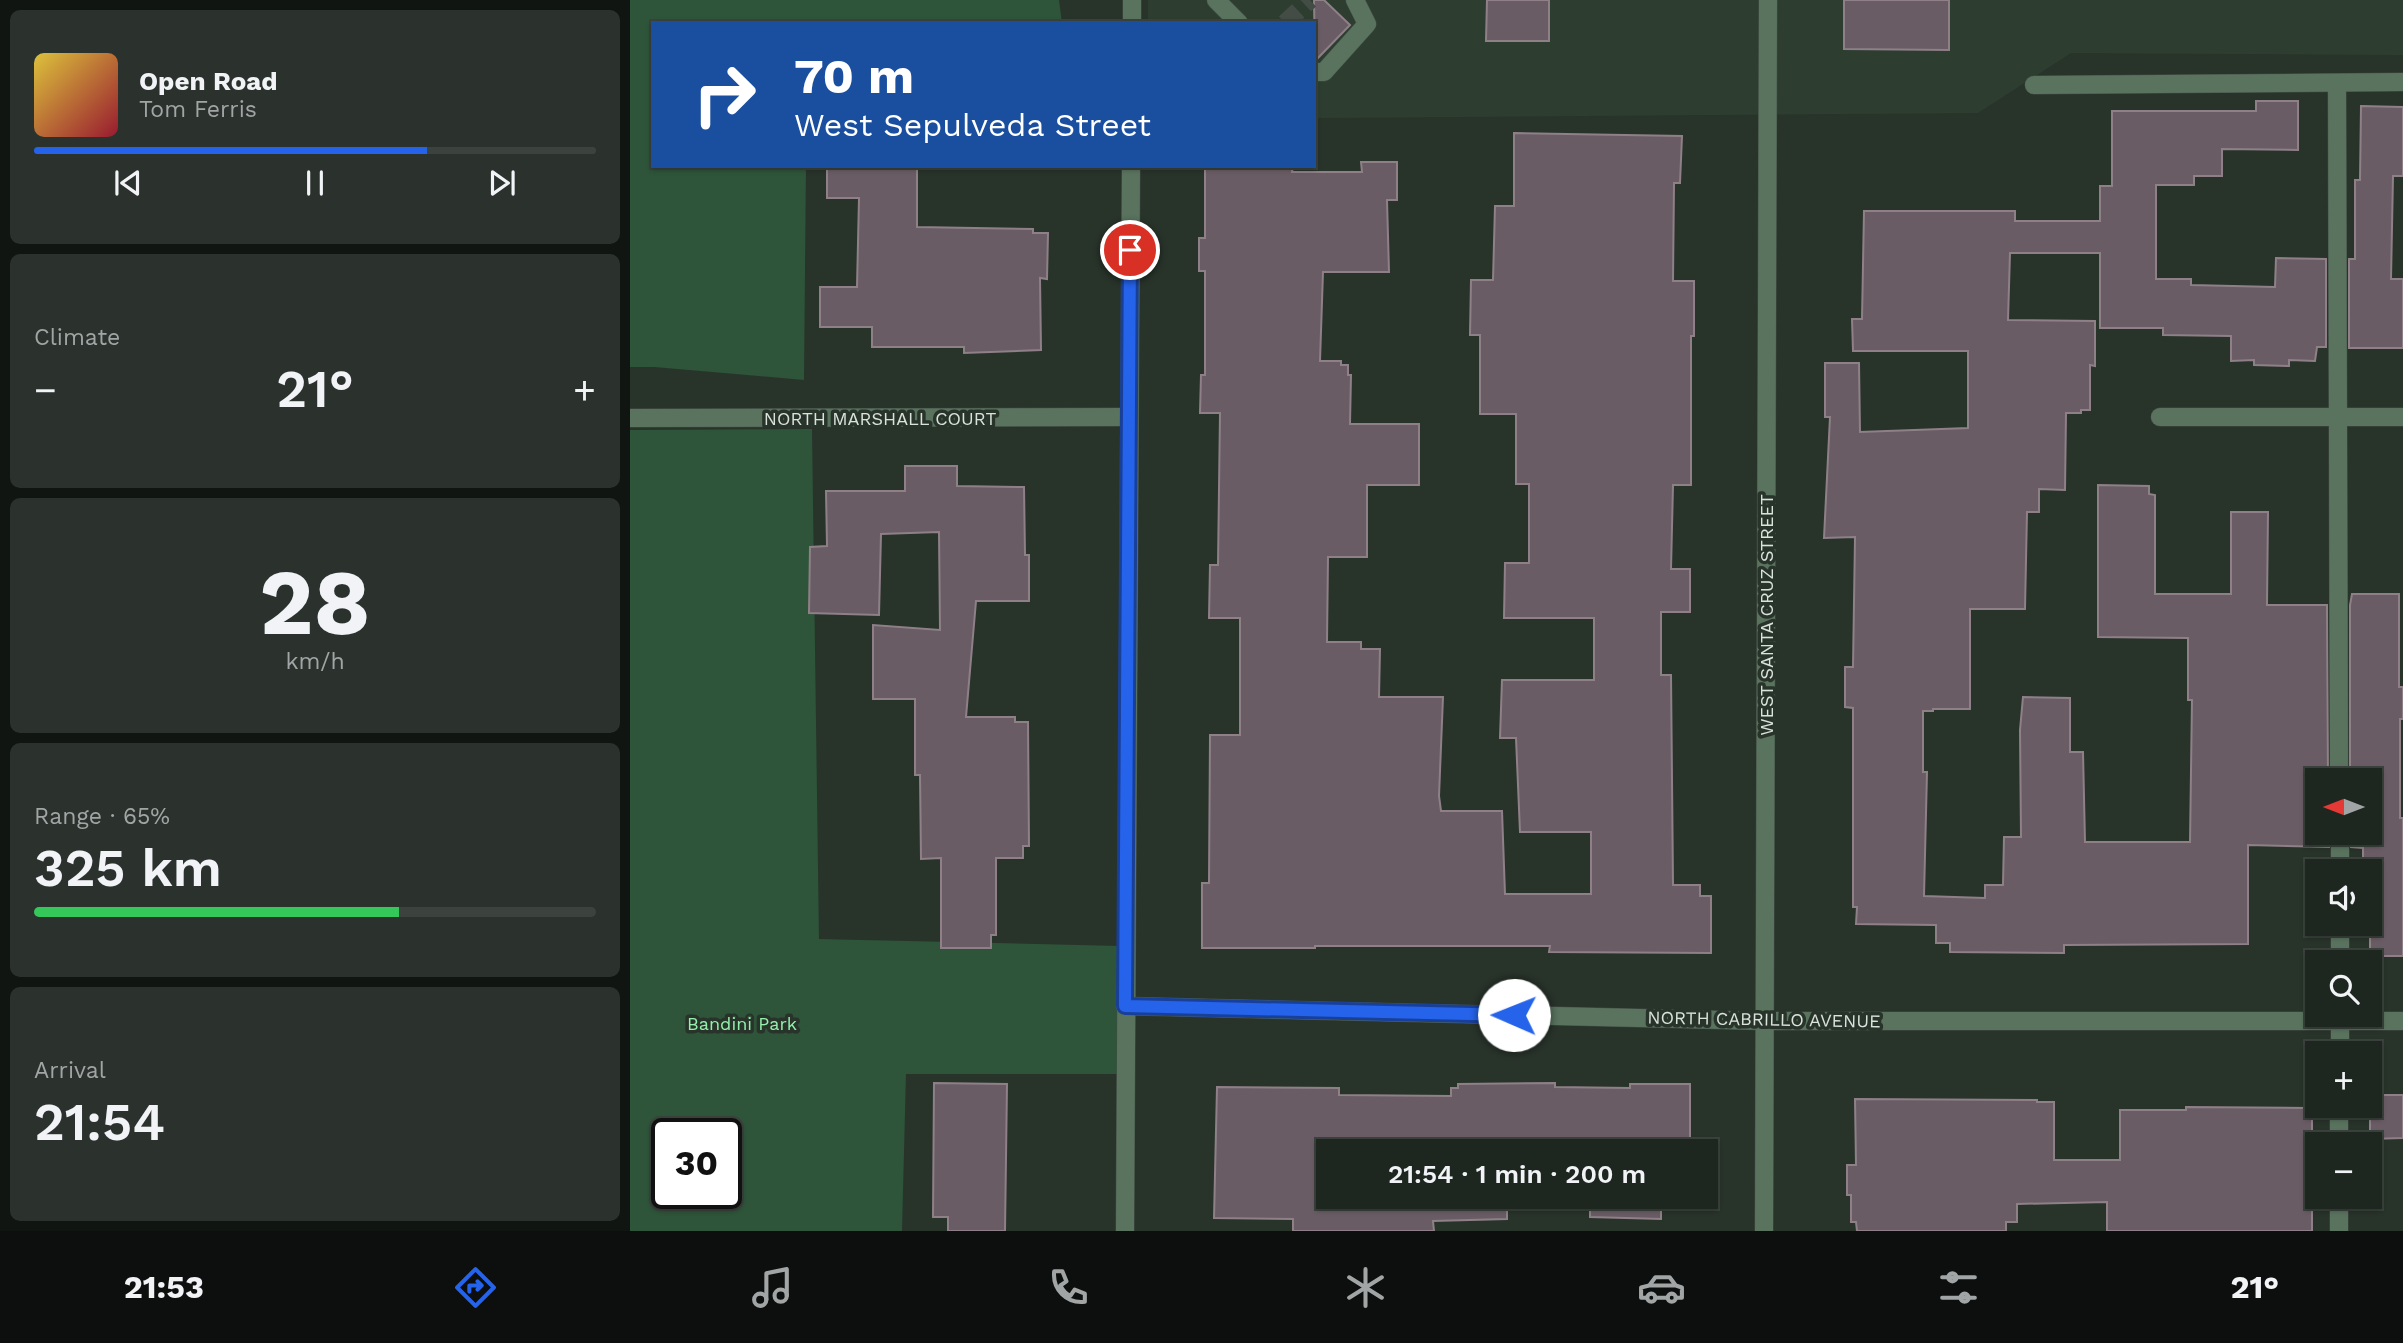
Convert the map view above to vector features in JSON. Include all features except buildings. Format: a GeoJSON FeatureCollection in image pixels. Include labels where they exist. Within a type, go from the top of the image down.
{"type":"FeatureCollection","features":[{"type":"Feature","properties":{"kind":"street"},"geometry":{"type":"LineString","coordinates":[[1132,0],[1132,21]]}},
{"type":"Feature","properties":{"kind":"street"},"geometry":{"type":"LineString","coordinates":[[1316,72],[1324,72],[1367,24],[1355,0]]}},
{"type":"Feature","properties":{"kind":"street","name":"WEST SANTA CRUZ STREET"},"geometry":{"type":"LineString","coordinates":[[1764,1231],[1768,0]]}},
{"type":"Feature","properties":{"kind":"street"},"geometry":{"type":"LineString","coordinates":[[1225,3],[1238,21]]}},
{"type":"Feature","properties":{"kind":"street"},"geometry":{"type":"LineString","coordinates":[[2034,85],[2403,82]]}},
{"type":"Feature","properties":{"kind":"street"},"geometry":{"type":"LineString","coordinates":[[2337,83],[2339,768]]}},
{"type":"Feature","properties":{"kind":"street"},"geometry":{"type":"LineString","coordinates":[[1125,1231],[1131,168]]}},
{"type":"Feature","properties":{"kind":"street","name":"NORTH MARSHALL COURT"},"geometry":{"type":"LineString","coordinates":[[630,418],[1129,417]]}},
{"type":"Feature","properties":{"kind":"street"},"geometry":{"type":"LineString","coordinates":[[2160,417],[2403,417]]}},
{"type":"Feature","properties":{"kind":"street","name":"NORTH CABRILLO AVENUE"},"geometry":{"type":"LineString","coordinates":[[1125,1006],[1764,1021],[2305,1018]]}},
{"type":"Feature","properties":{"kind":"street","name":"NORTH CABRILLO AVENUE"},"geometry":{"type":"LineString","coordinates":[[2382,1020],[2403,1021]]}},
{"type":"Feature","properties":{"kind":"street"},"geometry":{"type":"LineString","coordinates":[[2339,1209],[2339,1231]]}},
{"type":"Feature","properties":{"kind":"shaded area"},"geometry":{"type":"Polygon","coordinates":[[[1148,0],[2403,0],[2403,55],[2071,53],[1978,113],[1316,118],[1316,21],[1148,21],[1148,0]]]}},
{"type":"Feature","properties":{"kind":"green space"},"geometry":{"type":"Polygon","coordinates":[[[630,0],[1059,0],[1062,21],[651,21],[651,168],[806,168],[804,380],[630,367],[630,0]]]}},
{"type":"Feature","properties":{"kind":"green space","name":"Bandini Park"},"geometry":{"type":"Polygon","coordinates":[[[812,429],[819,939],[1121,946],[1121,1074],[906,1074],[902,1231],[630,1231],[630,430],[812,429]]]}},
{"type":"Feature","properties":{"kind":"tunnel"},"geometry":{"type":"LineString","coordinates":[[1287,21],[1310,0]]}},
{"type":"Feature","properties":{"kind":"route"},"geometry":{"type":"LineString","coordinates":[[1130,250],[1125,1006],[1514,1015]]}}]}
